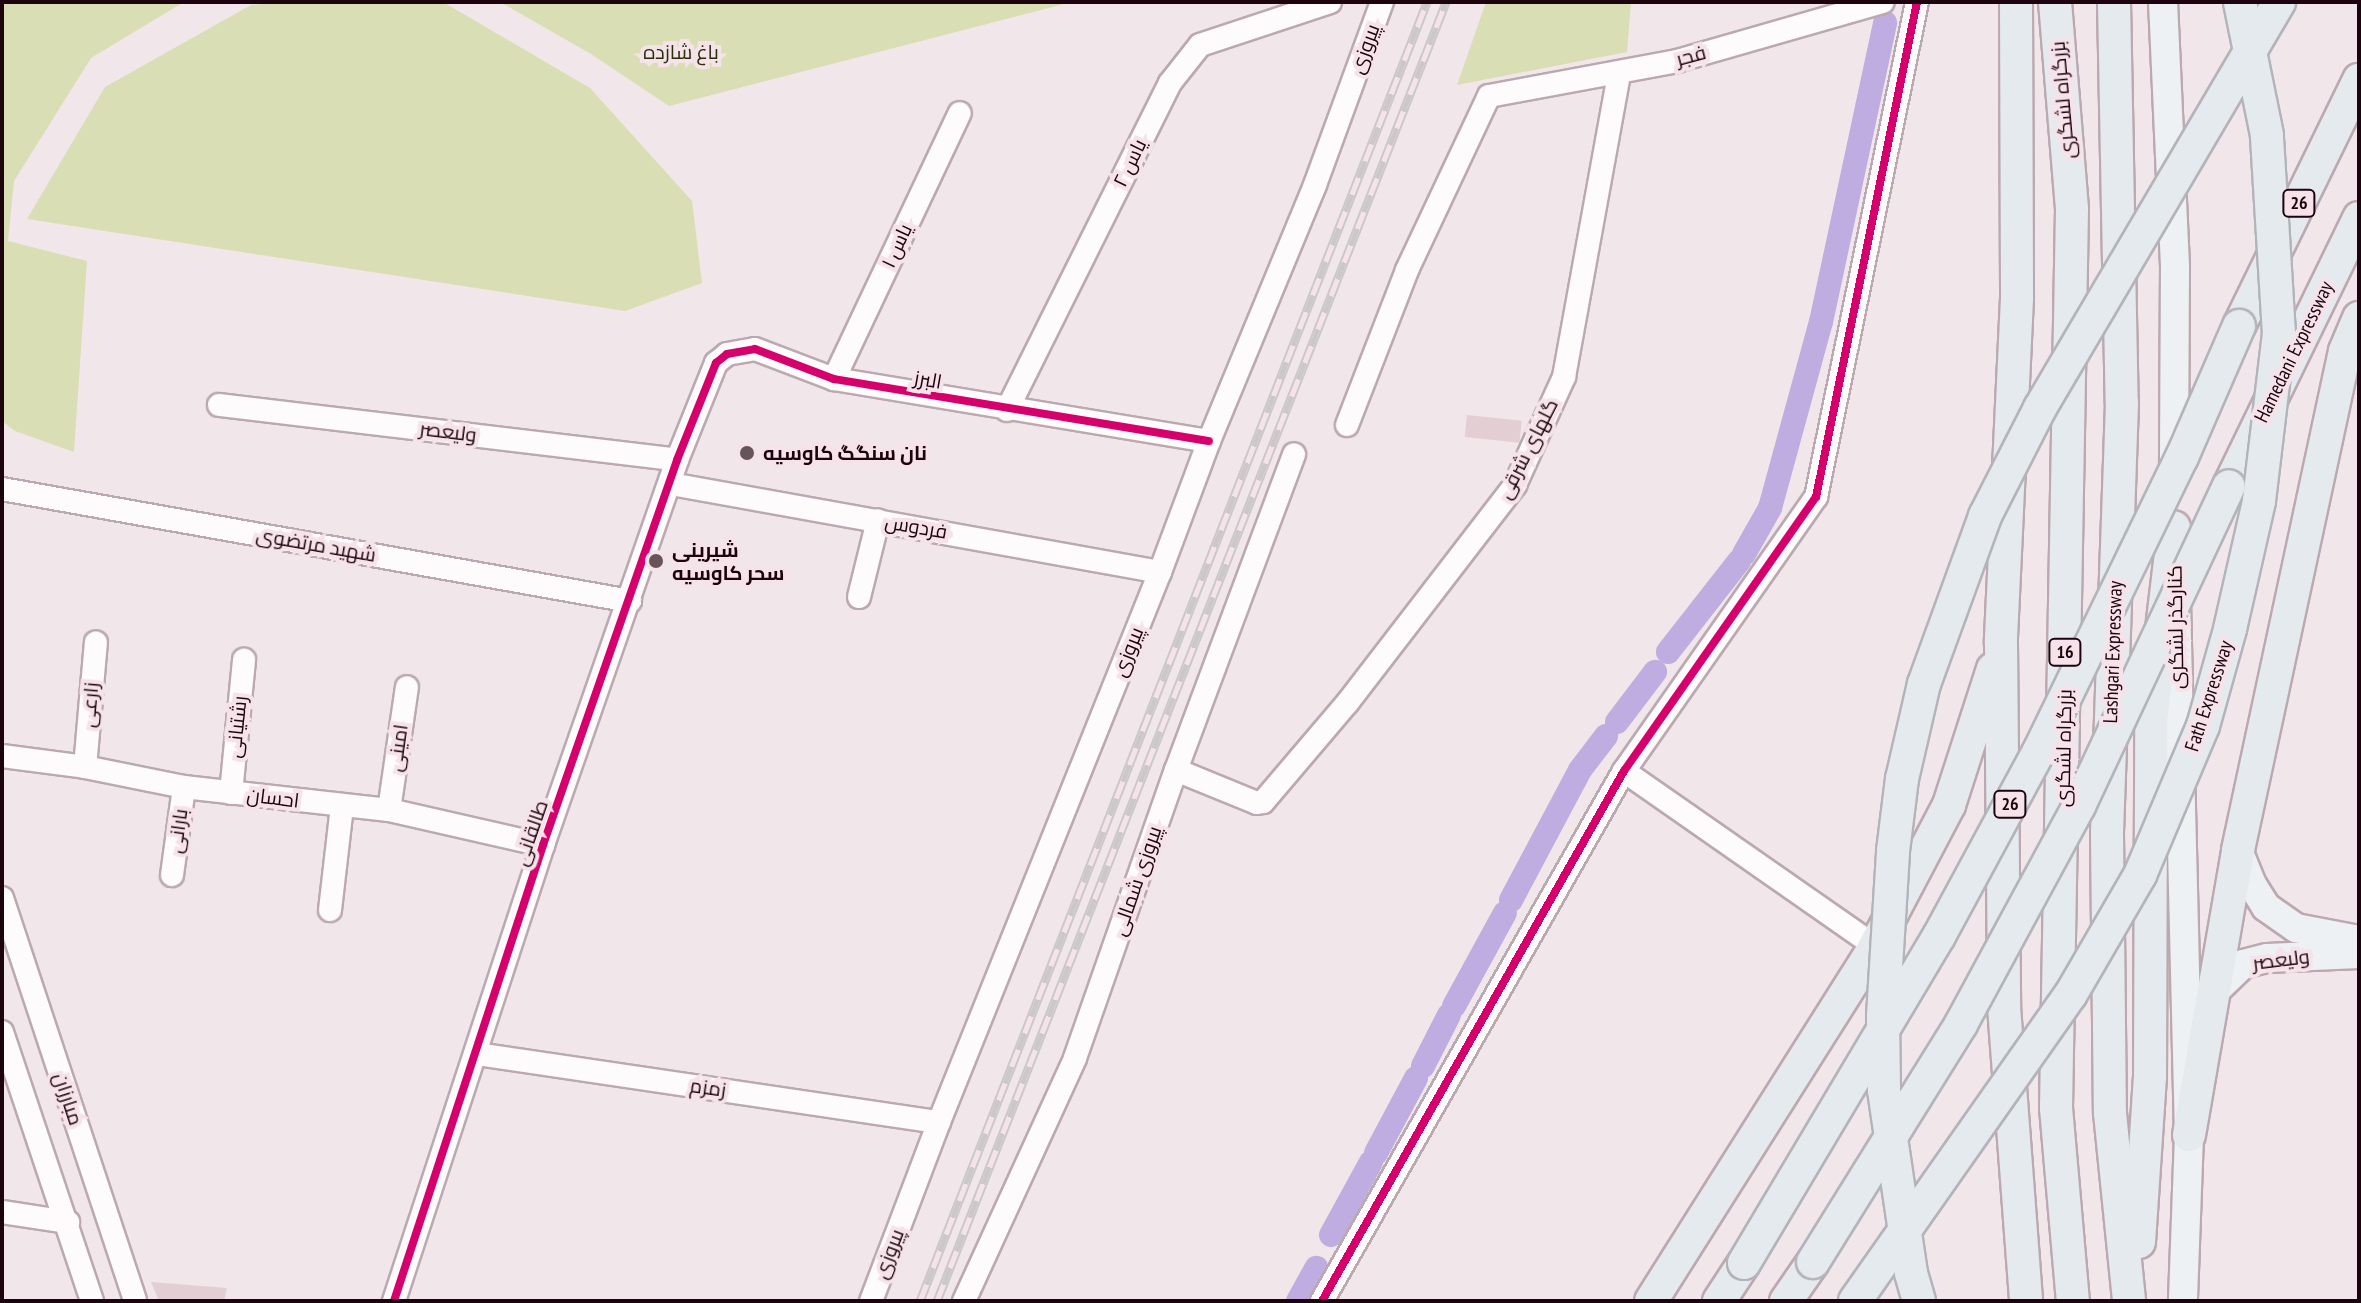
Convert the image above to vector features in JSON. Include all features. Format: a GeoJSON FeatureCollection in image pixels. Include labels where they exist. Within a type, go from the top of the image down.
{"type":"FeatureCollection","features":[{"type":"Feature","properties":{"kind":"highway"},"geometry":{"type":"LineString","coordinates":[[2016,2],[2017,298],[2001,643],[2004,1007],[2026,1301]]}},
{"type":"Feature","properties":{"kind":"highway","name":"بزرگراه لشگری"},"geometry":{"type":"LineString","coordinates":[[2055,2],[2072,209],[2056,1108],[2073,1301]]}},
{"type":"Feature","properties":{"kind":"highway","name":"Lashgari Expressway"},"geometry":{"type":"LineString","coordinates":[[2114,2],[2122,403],[2107,833],[2110,1082],[2132,1301]]}},
{"type":"Feature","properties":{"kind":"highway","name":"Fath Expressway"},"geometry":{"type":"LineString","coordinates":[[1855,1301],[2071,994],[2140,875],[2203,726],[2259,501],[2279,334],[2267,135],[2240,2]]}},
{"type":"Feature","properties":{"kind":"highway"},"geometry":{"type":"LineString","coordinates":[[1919,1301],[1911,1273],[1884,1090],[1883,1016],[1902,779],[1924,684],[1985,516],[2033,421],[2279,2]]}},
{"type":"Feature","properties":{"kind":"highway","name":"26"},"geometry":{"type":"LineString","coordinates":[[1719,1301],[1939,936],[2032,764],[2182,457],[2239,326],[2359,80]]}},
{"type":"Feature","properties":{"kind":"highway","name":"Hamedani Expressway"},"geometry":{"type":"LineString","coordinates":[[1813,1262],[1961,1024],[2079,806],[2359,218]]}},
{"type":"Feature","properties":{"kind":"highway"},"geometry":{"type":"LineString","coordinates":[[2189,1135],[2238,850],[2345,351],[2359,318]]}},
{"type":"Feature","properties":{"kind":"highway"},"geometry":{"type":"LineString","coordinates":[[2132,1301],[2150,1077],[2151,721],[2174,527]]}},
{"type":"Feature","properties":{"kind":"highway"},"geometry":{"type":"LineString","coordinates":[[1651,1301],[1875,946],[1949,805],[2001,643]]}},
{"type":"Feature","properties":{"kind":"highway"},"geometry":{"type":"LineString","coordinates":[[1786,1301],[1813,1262]]}},
{"type":"Feature","properties":{"kind":"highway"},"geometry":{"type":"LineString","coordinates":[[1794,1301],[1813,1262]]}},
{"type":"Feature","properties":{"kind":"main road","name":"کنارگذر لشگری"},"geometry":{"type":"LineString","coordinates":[[2163,2],[2175,267],[2174,527],[2189,1135],[2183,1301]]}},
{"type":"Feature","properties":{"kind":"main road","name":"ولیعصر"},"geometry":{"type":"LineString","coordinates":[[2238,850],[2251,883],[2266,907],[2296,928],[2359,940]]}},
{"type":"Feature","properties":{"kind":"main road","name":"ولیعصر"},"geometry":{"type":"LineString","coordinates":[[2214,992],[2243,964],[2267,958],[2359,954]]}},
{"type":"Feature","properties":{"kind":"street","name":"یاس ۲"},"geometry":{"type":"LineString","coordinates":[[1007,410],[1170,83],[1200,45],[1330,2]]}},
{"type":"Feature","properties":{"kind":"street","name":"پیروزی"},"geometry":{"type":"LineString","coordinates":[[871,1301],[1209,441],[1315,185],[1382,2]]}},
{"type":"Feature","properties":{"kind":"street","name":"فجر"},"geometry":{"type":"LineString","coordinates":[[1347,425],[1407,270],[1485,102],[1495,93],[1677,61],[1883,2]]}},
{"type":"Feature","properties":{"kind":"street"},"geometry":{"type":"LineString","coordinates":[[1322,1301],[1624,771],[1816,497],[1917,2]]}},
{"type":"Feature","properties":{"kind":"street","name":"گلهای شرقی"},"geometry":{"type":"LineString","coordinates":[[1176,770],[1257,803],[1266,799],[1348,702],[1515,485],[1564,377],[1619,73]]}},
{"type":"Feature","properties":{"kind":"street","name":"یاس ۱"},"geometry":{"type":"LineString","coordinates":[[834,379],[960,113]]}},
{"type":"Feature","properties":{"kind":"street","name":"البرز"},"geometry":{"type":"LineString","coordinates":[[708,380],[716,363],[727,354],[755,349],[834,379],[1209,441]]}},
{"type":"Feature","properties":{"kind":"street","name":"طالقانی"},"geometry":{"type":"LineString","coordinates":[[394,1301],[543,845],[677,460],[708,380]]}},
{"type":"Feature","properties":{"kind":"street","name":"ولیعصر"},"geometry":{"type":"LineString","coordinates":[[219,405],[677,460]]}},
{"type":"Feature","properties":{"kind":"street","name":"پیروزی شمالی"},"geometry":{"type":"LineString","coordinates":[[964,1301],[1075,1058],[1176,770],[1294,454]]}},
{"type":"Feature","properties":{"kind":"street","name":"فردوس"},"geometry":{"type":"LineString","coordinates":[[671,484],[1160,572]]}},
{"type":"Feature","properties":{"kind":"street","name":"شهید مرتضوی"},"geometry":{"type":"LineString","coordinates":[[2,489],[630,601]]}},
{"type":"Feature","properties":{"kind":"street"},"geometry":{"type":"LineString","coordinates":[[859,597],[878,520]]}},
{"type":"Feature","properties":{"kind":"street","name":"زارعی"},"geometry":{"type":"LineString","coordinates":[[85,767],[96,642]]}},
{"type":"Feature","properties":{"kind":"street","name":"رشتیانی"},"geometry":{"type":"LineString","coordinates":[[231,793],[244,660]]}},
{"type":"Feature","properties":{"kind":"street","name":"امینی"},"geometry":{"type":"LineString","coordinates":[[389,810],[407,687]]}},
{"type":"Feature","properties":{"kind":"street","name":"احسان"},"geometry":{"type":"LineString","coordinates":[[2,756],[85,767],[184,787],[389,810],[543,845]]}},
{"type":"Feature","properties":{"kind":"street"},"geometry":{"type":"LineString","coordinates":[[1624,771],[1875,946]]}},
{"type":"Feature","properties":{"kind":"street","name":"بارانی"},"geometry":{"type":"LineString","coordinates":[[172,875],[184,787]]}},
{"type":"Feature","properties":{"kind":"street"},"geometry":{"type":"LineString","coordinates":[[330,910],[342,806]]}},
{"type":"Feature","properties":{"kind":"street","name":"مبارزان"},"geometry":{"type":"LineString","coordinates":[[2,898],[135,1301]]}},
{"type":"Feature","properties":{"kind":"street","name":"مبارزان"},"geometry":{"type":"LineString","coordinates":[[2,1032],[92,1301]]}},
{"type":"Feature","properties":{"kind":"street","name":"زمزم"},"geometry":{"type":"LineString","coordinates":[[477,1054],[939,1122]]}},
{"type":"Feature","properties":{"kind":"street"},"geometry":{"type":"LineString","coordinates":[[2,1212],[68,1222]]}},
{"type":"Feature","properties":{"kind":"green space"},"geometry":{"type":"Polygon","coordinates":[[[2,2],[184,2],[91,58],[14,181],[8,241],[87,261],[74,452],[15,431],[2,421],[2,2]]]}},
{"type":"Feature","properties":{"kind":"green space"},"geometry":{"type":"Polygon","coordinates":[[[281,2],[443,2],[590,88],[692,201],[702,283],[625,311],[27,219],[105,87],[251,5],[281,2]]]}},
{"type":"Feature","properties":{"kind":"green space","name":"باغ شازده"},"geometry":{"type":"Polygon","coordinates":[[[500,2],[1072,2],[669,106],[591,54],[500,2]]]}},
{"type":"Feature","properties":{"kind":"green space"},"geometry":{"type":"Polygon","coordinates":[[[1486,2],[1631,2],[1627,52],[1457,85],[1486,2]]]}},
{"type":"Feature","properties":{"kind":"building"},"geometry":{"type":"Polygon","coordinates":[[[1467,415],[1522,421],[1519,443],[1465,437],[1467,415]]]}},
{"type":"Feature","properties":{"kind":"building"},"geometry":{"type":"Polygon","coordinates":[[[151,1282],[227,1288],[224,1301],[159,1301],[151,1282]]]}},
{"type":"Feature","properties":{"kind":"waterway"},"geometry":{"type":"LineString","coordinates":[[1744,554],[1770,508],[1821,322],[1885,23]]}},
{"type":"Feature","properties":{"kind":"waterway"},"geometry":{"type":"LineString","coordinates":[[1668,652],[1739,561]]}},
{"type":"Feature","properties":{"kind":"waterway"},"geometry":{"type":"LineString","coordinates":[[1617,722],[1655,672]]}},
{"type":"Feature","properties":{"kind":"waterway"},"geometry":{"type":"LineString","coordinates":[[1511,900],[1580,770],[1606,736]]}},
{"type":"Feature","properties":{"kind":"waterway"},"geometry":{"type":"LineString","coordinates":[[1454,1006],[1505,913]]}},
{"type":"Feature","properties":{"kind":"waterway"},"geometry":{"type":"LineString","coordinates":[[1423,1066],[1449,1015]]}},
{"type":"Feature","properties":{"kind":"waterway"},"geometry":{"type":"LineString","coordinates":[[1376,1153],[1416,1078]]}},
{"type":"Feature","properties":{"kind":"waterway"},"geometry":{"type":"LineString","coordinates":[[1331,1235],[1371,1162]]}},
{"type":"Feature","properties":{"kind":"waterway"},"geometry":{"type":"LineString","coordinates":[[1298,1301],[1316,1268]]}},
{"type":"Feature","properties":{"kind":"railway"},"geometry":{"type":"LineString","coordinates":[[920,1301],[1427,2]]}},
{"type":"Feature","properties":{"kind":"railway"},"geometry":{"type":"LineString","coordinates":[[937,1301],[1446,2]]}},
{"type":"Feature","properties":{"kind":"cycle path"},"geometry":{"type":"LineString","coordinates":[[1322,1301],[1624,771],[1816,497],[1917,2]]}},
{"type":"Feature","properties":{"kind":"cycle path"},"geometry":{"type":"LineString","coordinates":[[394,1301],[543,845],[677,460],[716,363],[727,354],[755,349],[834,379],[1209,441]]}},
{"type":"Feature","properties":{"kind":"place","name":"نان سنگگ کاوسیه"},"geometry":{"type":"Point","coordinates":[747,453]}},
{"type":"Feature","properties":{"kind":"place","name":"شیرینی سحر کاوسیه"},"geometry":{"type":"Point","coordinates":[656,561]}}]}
